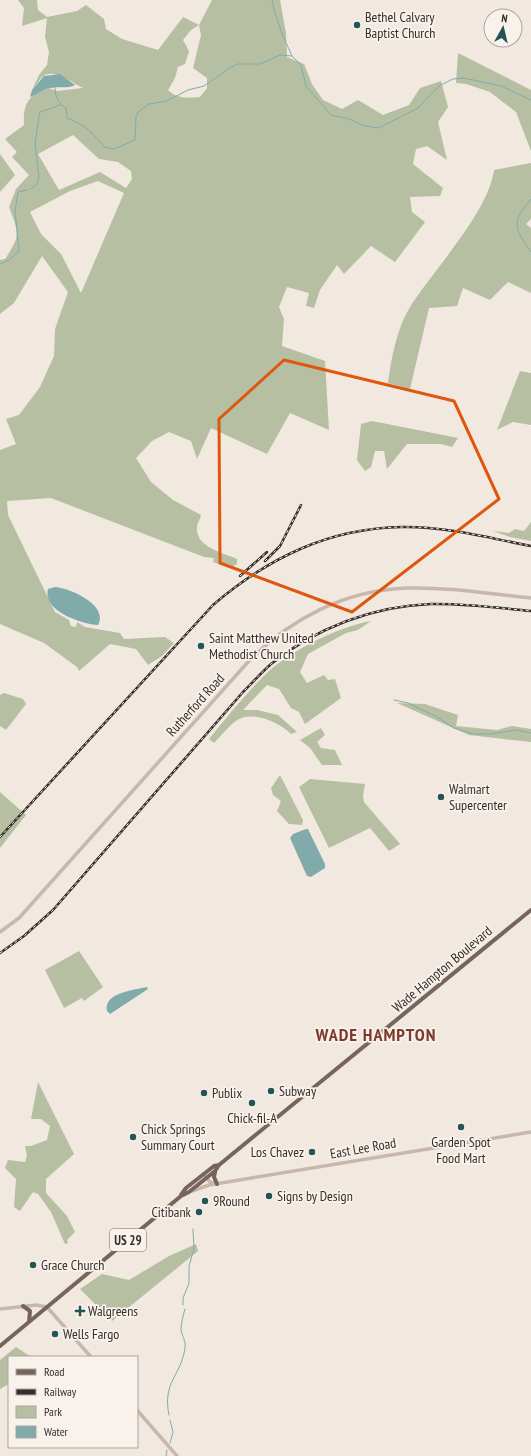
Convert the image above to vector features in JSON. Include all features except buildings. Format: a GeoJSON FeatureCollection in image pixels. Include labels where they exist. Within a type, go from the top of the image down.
{"type":"FeatureCollection","features":[{"type":"Feature","properties":{"kind":"main road","name":"Wade Hampton Boulevard"},"geometry":{"type":"LineString","coordinates":[[0,1346],[531,910]]}},
{"type":"Feature","properties":{"kind":"main road","name":"Wade Hampton Boulevard"},"geometry":{"type":"LineString","coordinates":[[181,1196],[186,1188],[203,1174],[214,1166],[218,1166]]}},
{"type":"Feature","properties":{"kind":"main road"},"geometry":{"type":"LineString","coordinates":[[215,1171],[214,1177],[217,1184]]}},
{"type":"Feature","properties":{"kind":"main road"},"geometry":{"type":"LineString","coordinates":[[23,1306],[30,1311],[29,1322]]}},
{"type":"Feature","properties":{"kind":"street","name":"Rutherford Road"},"geometry":{"type":"LineString","coordinates":[[0,932],[19,918],[248,662],[268,642],[290,626],[337,602],[388,590],[427,588],[531,598]]}},
{"type":"Feature","properties":{"kind":"street","name":"East Lee Road"},"geometry":{"type":"LineString","coordinates":[[189,1192],[209,1185],[531,1132]]}},
{"type":"Feature","properties":{"kind":"street"},"geometry":{"type":"LineString","coordinates":[[203,1174],[206,1178],[217,1184]]}},
{"type":"Feature","properties":{"kind":"street"},"geometry":{"type":"LineString","coordinates":[[0,1309],[36,1305],[47,1307],[90,1356]]}},
{"type":"Feature","properties":{"kind":"street"},"geometry":{"type":"LineString","coordinates":[[138,1411],[177,1456]]}},
{"type":"Feature","properties":{"kind":"highlighted area"},"geometry":{"type":"Polygon","coordinates":[[[284,360],[454,401],[499,499],[352,612],[220,563],[219,419],[284,360]]]}},
{"type":"Feature","properties":{"kind":"green space"},"geometry":{"type":"Polygon","coordinates":[[[18,0],[37,0],[38,10],[47,17],[77,11],[86,5],[104,19],[106,29],[122,39],[158,50],[183,17],[199,25],[212,0],[280,0],[286,33],[287,57],[304,64],[312,84],[323,100],[342,109],[358,100],[383,115],[409,105],[420,88],[441,81],[448,107],[438,122],[447,160],[427,146],[416,149],[413,164],[443,188],[440,196],[410,197],[412,212],[425,222],[395,262],[371,246],[344,274],[337,265],[320,290],[314,308],[306,306],[309,293],[287,287],[279,307],[284,319],[282,346],[325,361],[329,430],[290,413],[267,454],[211,428],[197,459],[191,441],[169,432],[152,441],[136,458],[151,482],[173,500],[201,515],[197,527],[201,540],[218,552],[237,559],[237,564],[230,568],[213,562],[214,558],[204,557],[51,498],[7,501],[8,515],[55,612],[69,620],[71,626],[76,627],[77,622],[85,627],[120,633],[124,639],[165,637],[174,643],[162,656],[148,665],[136,649],[110,644],[79,671],[77,667],[44,643],[0,624],[0,450],[16,444],[6,419],[19,415],[40,387],[54,356],[55,329],[68,292],[42,256],[14,303],[0,314],[0,260],[5,259],[14,245],[17,234],[15,223],[9,207],[16,189],[29,175],[12,157],[17,152],[5,139],[24,125],[26,106],[31,97],[48,88],[57,91],[83,88],[63,77],[47,74],[42,77],[32,90],[39,75],[47,65],[49,52],[45,37],[47,18],[22,26],[24,8],[18,0]],[[199,25],[191,30],[183,40],[189,51],[185,64],[178,67],[175,78],[168,90],[175,95],[187,98],[200,97],[207,88],[207,78],[193,68],[201,35],[199,25]],[[73,135],[38,154],[59,190],[100,172],[126,188],[132,179],[131,171],[118,162],[99,159],[73,135]],[[98,181],[70,191],[30,212],[41,234],[61,254],[81,293],[124,193],[98,181]]]}},
{"type":"Feature","properties":{"kind":"green space"},"geometry":{"type":"Polygon","coordinates":[[[458,53],[531,90],[531,151],[516,112],[490,92],[466,84],[456,83],[458,53]]]}},
{"type":"Feature","properties":{"kind":"green space"},"geometry":{"type":"Polygon","coordinates":[[[0,154],[15,175],[0,192],[0,154]]]}},
{"type":"Feature","properties":{"kind":"green space"},"geometry":{"type":"Polygon","coordinates":[[[531,163],[531,219],[526,224],[531,228],[531,293],[508,282],[490,300],[463,288],[457,306],[429,308],[410,389],[388,383],[395,344],[405,315],[471,222],[490,187],[494,170],[531,163]]]}},
{"type":"Feature","properties":{"kind":"green space"},"geometry":{"type":"Polygon","coordinates":[[[520,371],[531,373],[531,425],[513,422],[497,430],[520,371]]]}},
{"type":"Feature","properties":{"kind":"green space"},"geometry":{"type":"Polygon","coordinates":[[[372,421],[458,438],[452,447],[441,444],[407,444],[387,469],[384,451],[375,451],[371,467],[365,471],[357,460],[361,424],[372,421]]]}},
{"type":"Feature","properties":{"kind":"green space"},"geometry":{"type":"Polygon","coordinates":[[[531,522],[531,541],[510,537],[493,531],[509,533],[515,529],[524,531],[531,522]]]}},
{"type":"Feature","properties":{"kind":"green space"},"geometry":{"type":"Polygon","coordinates":[[[371,621],[358,630],[346,633],[308,654],[300,672],[307,683],[324,675],[328,680],[335,679],[341,698],[305,724],[299,712],[291,708],[279,689],[267,685],[243,710],[257,710],[278,715],[297,732],[291,734],[274,722],[252,716],[239,719],[232,724],[214,743],[209,739],[252,688],[278,664],[316,640],[344,628],[371,621]]]}},
{"type":"Feature","properties":{"kind":"green space"},"geometry":{"type":"Polygon","coordinates":[[[4,693],[23,699],[26,704],[6,730],[0,726],[0,695],[4,693]]]}},
{"type":"Feature","properties":{"kind":"green space"},"geometry":{"type":"Polygon","coordinates":[[[397,703],[425,704],[458,715],[456,726],[497,730],[512,726],[531,729],[531,742],[469,735],[397,703]]]}},
{"type":"Feature","properties":{"kind":"green space"},"geometry":{"type":"Polygon","coordinates":[[[321,728],[325,735],[317,742],[321,748],[335,750],[342,765],[322,765],[310,748],[300,740],[321,728]]]}},
{"type":"Feature","properties":{"kind":"green space"},"geometry":{"type":"Polygon","coordinates":[[[280,775],[303,820],[302,825],[289,824],[277,811],[281,801],[273,795],[271,788],[280,775]]]}},
{"type":"Feature","properties":{"kind":"green space"},"geometry":{"type":"Polygon","coordinates":[[[310,779],[365,784],[363,795],[364,802],[400,844],[389,851],[370,828],[329,848],[299,787],[310,779]]]}},
{"type":"Feature","properties":{"kind":"green space"},"geometry":{"type":"Polygon","coordinates":[[[0,792],[26,815],[0,848],[0,792]]]}},
{"type":"Feature","properties":{"kind":"green space"},"geometry":{"type":"Polygon","coordinates":[[[79,951],[103,987],[84,1001],[82,998],[64,1008],[45,970],[79,951]]]}},
{"type":"Feature","properties":{"kind":"green space"},"geometry":{"type":"Polygon","coordinates":[[[38,1082],[74,1154],[46,1179],[46,1193],[67,1216],[75,1232],[67,1240],[68,1243],[65,1244],[51,1212],[38,1194],[33,1192],[20,1211],[14,1207],[16,1179],[5,1168],[8,1160],[25,1162],[27,1156],[25,1146],[31,1146],[47,1140],[50,1126],[41,1119],[31,1119],[38,1082]]]}},
{"type":"Feature","properties":{"kind":"green space"},"geometry":{"type":"Polygon","coordinates":[[[196,1244],[198,1251],[112,1321],[80,1289],[102,1274],[129,1280],[169,1256],[196,1244]]]}},
{"type":"Feature","properties":{"kind":"green space"},"geometry":{"type":"Polygon","coordinates":[[[16,1347],[32,1356],[8,1356],[8,1385],[0,1389],[0,1360],[16,1347]]]}},
{"type":"Feature","properties":{"kind":"water"},"geometry":{"type":"Polygon","coordinates":[[[60,74],[75,85],[69,87],[53,87],[30,97],[32,90],[44,76],[60,74]]]}},
{"type":"Feature","properties":{"kind":"water"},"geometry":{"type":"Polygon","coordinates":[[[55,587],[78,594],[93,604],[98,611],[100,618],[98,625],[74,619],[57,610],[51,604],[48,597],[48,589],[55,587]]]}},
{"type":"Feature","properties":{"kind":"water"},"geometry":{"type":"Polygon","coordinates":[[[308,829],[325,864],[325,868],[311,877],[307,876],[290,838],[293,834],[308,829]]]}},
{"type":"Feature","properties":{"kind":"water"},"geometry":{"type":"Polygon","coordinates":[[[147,987],[148,989],[110,1014],[107,1011],[107,1005],[114,996],[147,987]]]}},
{"type":"Feature","properties":{"kind":"waterway"},"geometry":{"type":"LineString","coordinates":[[272,0],[283,36],[292,56],[301,65],[306,86],[331,115],[349,119],[365,126],[379,128],[418,108],[439,86],[453,79],[464,78],[501,86],[531,100]]}},
{"type":"Feature","properties":{"kind":"waterway"},"geometry":{"type":"LineString","coordinates":[[55,87],[58,99],[66,108],[67,118],[88,130],[104,147],[114,149],[135,140],[136,116],[139,111],[149,104],[167,101],[188,90],[204,86],[231,67],[238,64],[260,64],[280,55],[292,56]]}},
{"type":"Feature","properties":{"kind":"waterway"},"geometry":{"type":"LineString","coordinates":[[31,189],[37,184],[39,177],[35,144],[40,112],[60,105]]}},
{"type":"Feature","properties":{"kind":"waterway"},"geometry":{"type":"LineString","coordinates":[[0,264],[9,260],[19,251],[15,211],[18,192],[27,190]]}},
{"type":"Feature","properties":{"kind":"waterway"},"geometry":{"type":"LineString","coordinates":[[531,199],[521,212],[517,223],[519,233],[531,252]]}},
{"type":"Feature","properties":{"kind":"waterway"},"geometry":{"type":"LineString","coordinates":[[394,700],[408,703],[435,716],[454,728],[473,734],[490,734],[517,730],[531,733]]}},
{"type":"Feature","properties":{"kind":"waterway"},"geometry":{"type":"LineString","coordinates":[[183,1305],[183,1298],[189,1283],[189,1266],[194,1249],[193,1229]]}},
{"type":"Feature","properties":{"kind":"waterway"},"geometry":{"type":"LineString","coordinates":[[169,1415],[168,1395],[183,1358],[185,1348],[181,1330],[185,1309]]}},
{"type":"Feature","properties":{"kind":"waterway"},"geometry":{"type":"LineString","coordinates":[[170,1420],[173,1432],[170,1443]]}},
{"type":"Feature","properties":{"kind":"waterway"},"geometry":{"type":"LineString","coordinates":[[166,1456],[167,1450]]}},
{"type":"Feature","properties":{"kind":"railway"},"geometry":{"type":"LineString","coordinates":[[265,561],[280,546],[301,505]]}},
{"type":"Feature","properties":{"kind":"railway"},"geometry":{"type":"LineString","coordinates":[[0,837],[213,605],[255,573],[278,560],[301,549],[349,533],[402,527],[451,530],[531,546]]}},
{"type":"Feature","properties":{"kind":"railway"},"geometry":{"type":"LineString","coordinates":[[240,576],[267,552]]}},
{"type":"Feature","properties":{"kind":"railway"},"geometry":{"type":"LineString","coordinates":[[0,953],[24,936],[53,910],[243,692],[260,674],[288,651],[346,621],[388,609],[431,604],[456,604],[531,611]]}},
{"type":"Feature","properties":{"kind":"place","name":"Bethel Calvary Baptist Church"},"geometry":{"type":"Point","coordinates":[357,25]}},
{"type":"Feature","properties":{"kind":"place","name":"Saint Matthew United Methodist Church"},"geometry":{"type":"Point","coordinates":[201,646]}},
{"type":"Feature","properties":{"kind":"place","name":"Walmart Supercenter"},"geometry":{"type":"Point","coordinates":[441,797]}},
{"type":"Feature","properties":{"kind":"place","name":"Subway"},"geometry":{"type":"Point","coordinates":[271,1091]}},
{"type":"Feature","properties":{"kind":"place","name":"Publix"},"geometry":{"type":"Point","coordinates":[204,1093]}},
{"type":"Feature","properties":{"kind":"place","name":"Chick-fil-A"},"geometry":{"type":"Point","coordinates":[252,1103]}},
{"type":"Feature","properties":{"kind":"place","name":"Garden Spot Food Mart"},"geometry":{"type":"Point","coordinates":[461,1127]}},
{"type":"Feature","properties":{"kind":"place","name":"Chick Springs Summary Court"},"geometry":{"type":"Point","coordinates":[133,1137]}},
{"type":"Feature","properties":{"kind":"place","name":"Los Chavez"},"geometry":{"type":"Point","coordinates":[312,1152]}},
{"type":"Feature","properties":{"kind":"place","name":"Signs by Design"},"geometry":{"type":"Point","coordinates":[269,1196]}},
{"type":"Feature","properties":{"kind":"place","name":"9Round"},"geometry":{"type":"Point","coordinates":[205,1201]}},
{"type":"Feature","properties":{"kind":"place","name":"Citibank"},"geometry":{"type":"Point","coordinates":[199,1212]}},
{"type":"Feature","properties":{"kind":"place","name":"Grace Church"},"geometry":{"type":"Point","coordinates":[33,1265]}},
{"type":"Feature","properties":{"kind":"place","name":"Walgreens"},"geometry":{"type":"Point","coordinates":[80,1311]}},
{"type":"Feature","properties":{"kind":"place","name":"Wells Fargo"},"geometry":{"type":"Point","coordinates":[55,1334]}},
{"type":"Feature","properties":{"kind":"district","name":"WADE HAMPTON"},"geometry":{"type":"Point","coordinates":[376,1034]}}]}
